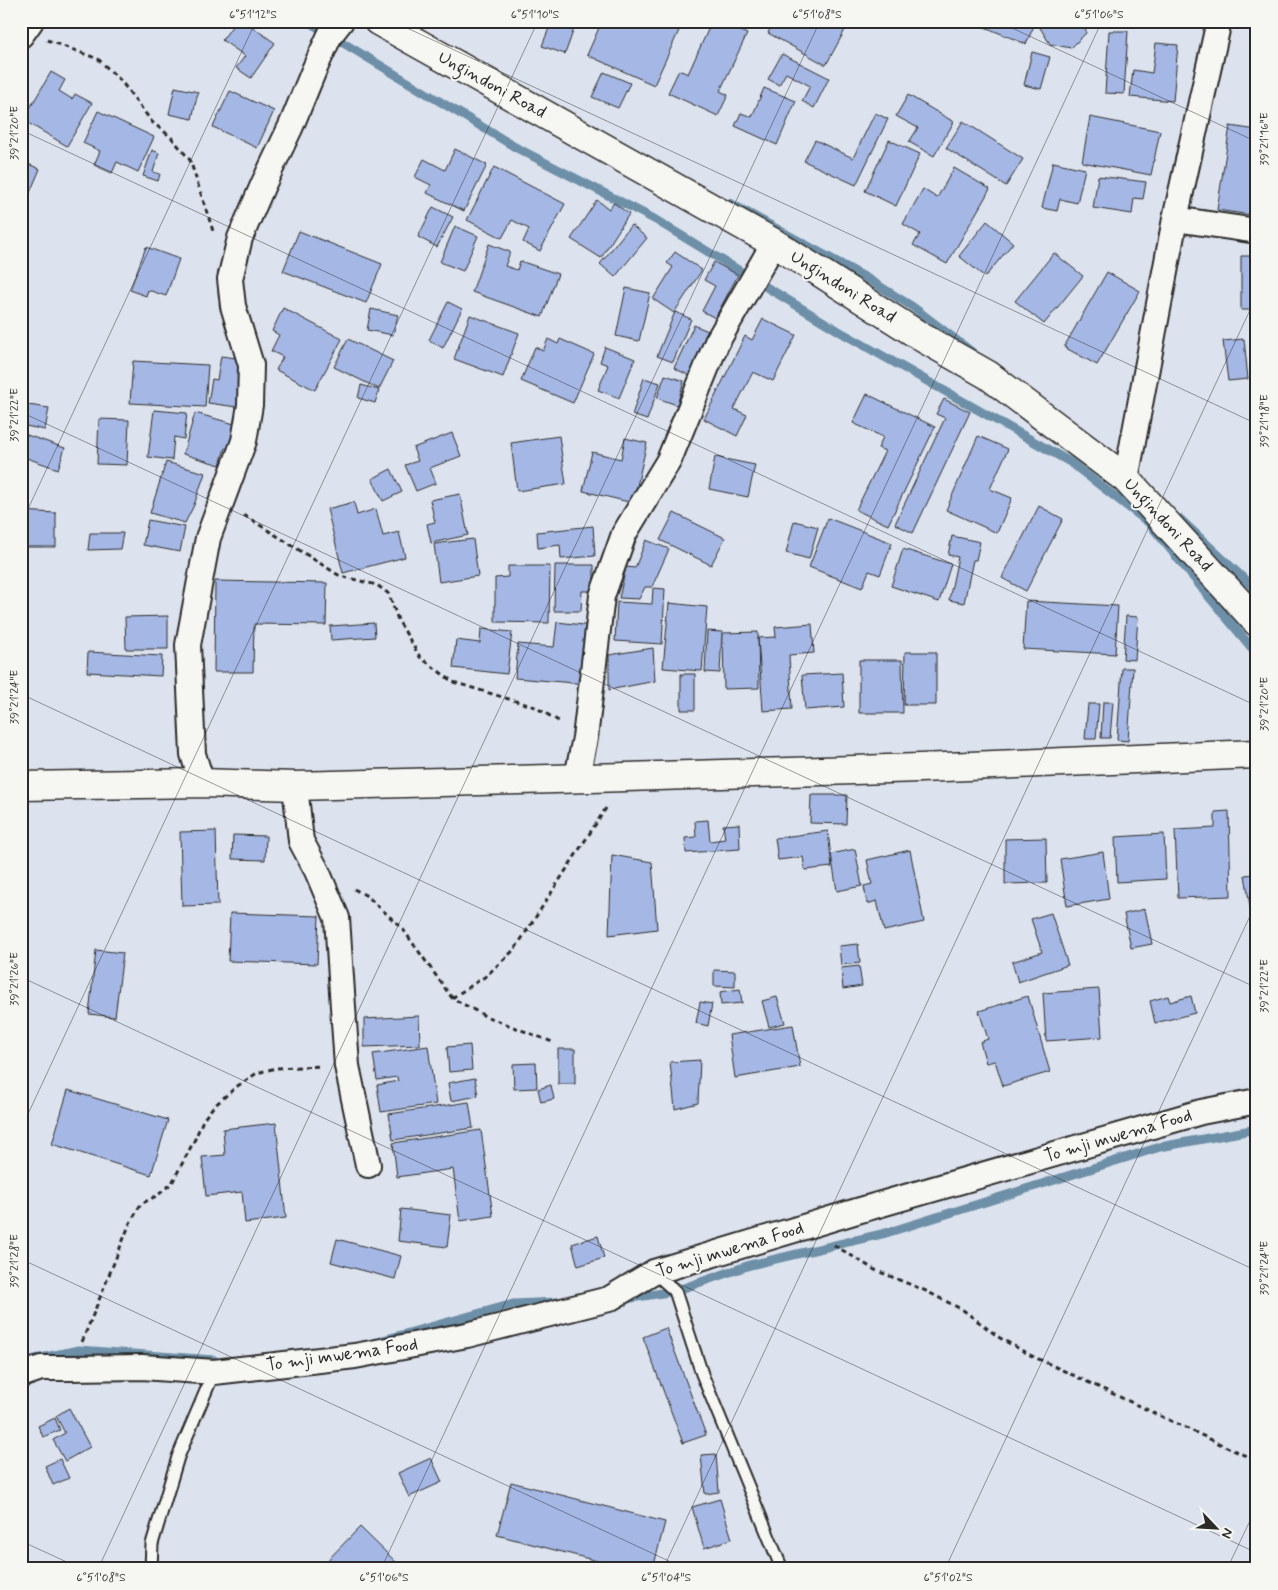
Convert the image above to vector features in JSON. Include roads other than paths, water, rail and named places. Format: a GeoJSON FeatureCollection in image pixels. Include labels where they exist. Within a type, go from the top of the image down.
{"type":"FeatureCollection","features":[{"type":"Feature","properties":{"kind":"main road","name":"Ungindoni Road"},"geometry":{"type":"LineString","coordinates":[[378,21],[774,243],[924,338],[988,375],[1126,479],[1257,622]]}},
{"type":"Feature","properties":{"kind":"main road"},"geometry":{"type":"LineString","coordinates":[[21,786],[202,783],[295,786],[910,769],[1257,754]]}},
{"type":"Feature","properties":{"kind":"street"},"geometry":{"type":"LineString","coordinates":[[202,783],[193,754],[188,644],[208,538],[244,441],[250,405],[250,365],[233,306],[230,279],[240,238],[330,34],[341,21]]}},
{"type":"Feature","properties":{"kind":"street"},"geometry":{"type":"LineString","coordinates":[[1126,479],[1175,219],[1218,21]]}},
{"type":"Feature","properties":{"kind":"street"},"geometry":{"type":"LineString","coordinates":[[1175,219],[1257,231]]}},
{"type":"Feature","properties":{"kind":"street"},"geometry":{"type":"LineString","coordinates":[[577,778],[585,738],[602,596],[624,534],[669,460],[717,342],[774,243]]}},
{"type":"Feature","properties":{"kind":"street"},"geometry":{"type":"LineString","coordinates":[[295,786],[301,841],[317,871],[337,918],[348,1066],[368,1165]]}},
{"type":"Feature","properties":{"kind":"street","name":"To mji mwema Food"},"geometry":{"type":"LineString","coordinates":[[21,1375],[41,1368],[142,1367],[214,1372],[356,1356],[467,1335],[609,1299],[654,1272],[807,1226],[1201,1112],[1257,1101]]}},
{"type":"Feature","properties":{"kind":"lane"},"geometry":{"type":"LineString","coordinates":[[654,1272],[675,1290],[702,1374],[782,1569]]}},
{"type":"Feature","properties":{"kind":"lane"},"geometry":{"type":"LineString","coordinates":[[151,1569],[152,1544],[178,1457],[214,1372]]}},
{"type":"Feature","properties":{"kind":"waterway"},"geometry":{"type":"LineString","coordinates":[[307,21],[515,147],[654,219],[844,334],[1070,462],[1149,523],[1257,654]]}},
{"type":"Feature","properties":{"kind":"waterway"},"geometry":{"type":"LineString","coordinates":[[730,203],[868,279],[913,307],[972,352]]}},
{"type":"Feature","properties":{"kind":"waterway"},"geometry":{"type":"LineString","coordinates":[[1180,519],[1257,591]]}},
{"type":"Feature","properties":{"kind":"waterway"},"geometry":{"type":"LineString","coordinates":[[625,1299],[675,1291],[750,1265],[886,1233],[1160,1147],[1257,1129]]}},
{"type":"Feature","properties":{"kind":"waterway"},"geometry":{"type":"LineString","coordinates":[[383,1340],[513,1304],[557,1302]]}},
{"type":"Feature","properties":{"kind":"waterway"},"geometry":{"type":"LineString","coordinates":[[21,1362],[79,1350],[214,1360]]}}]}
